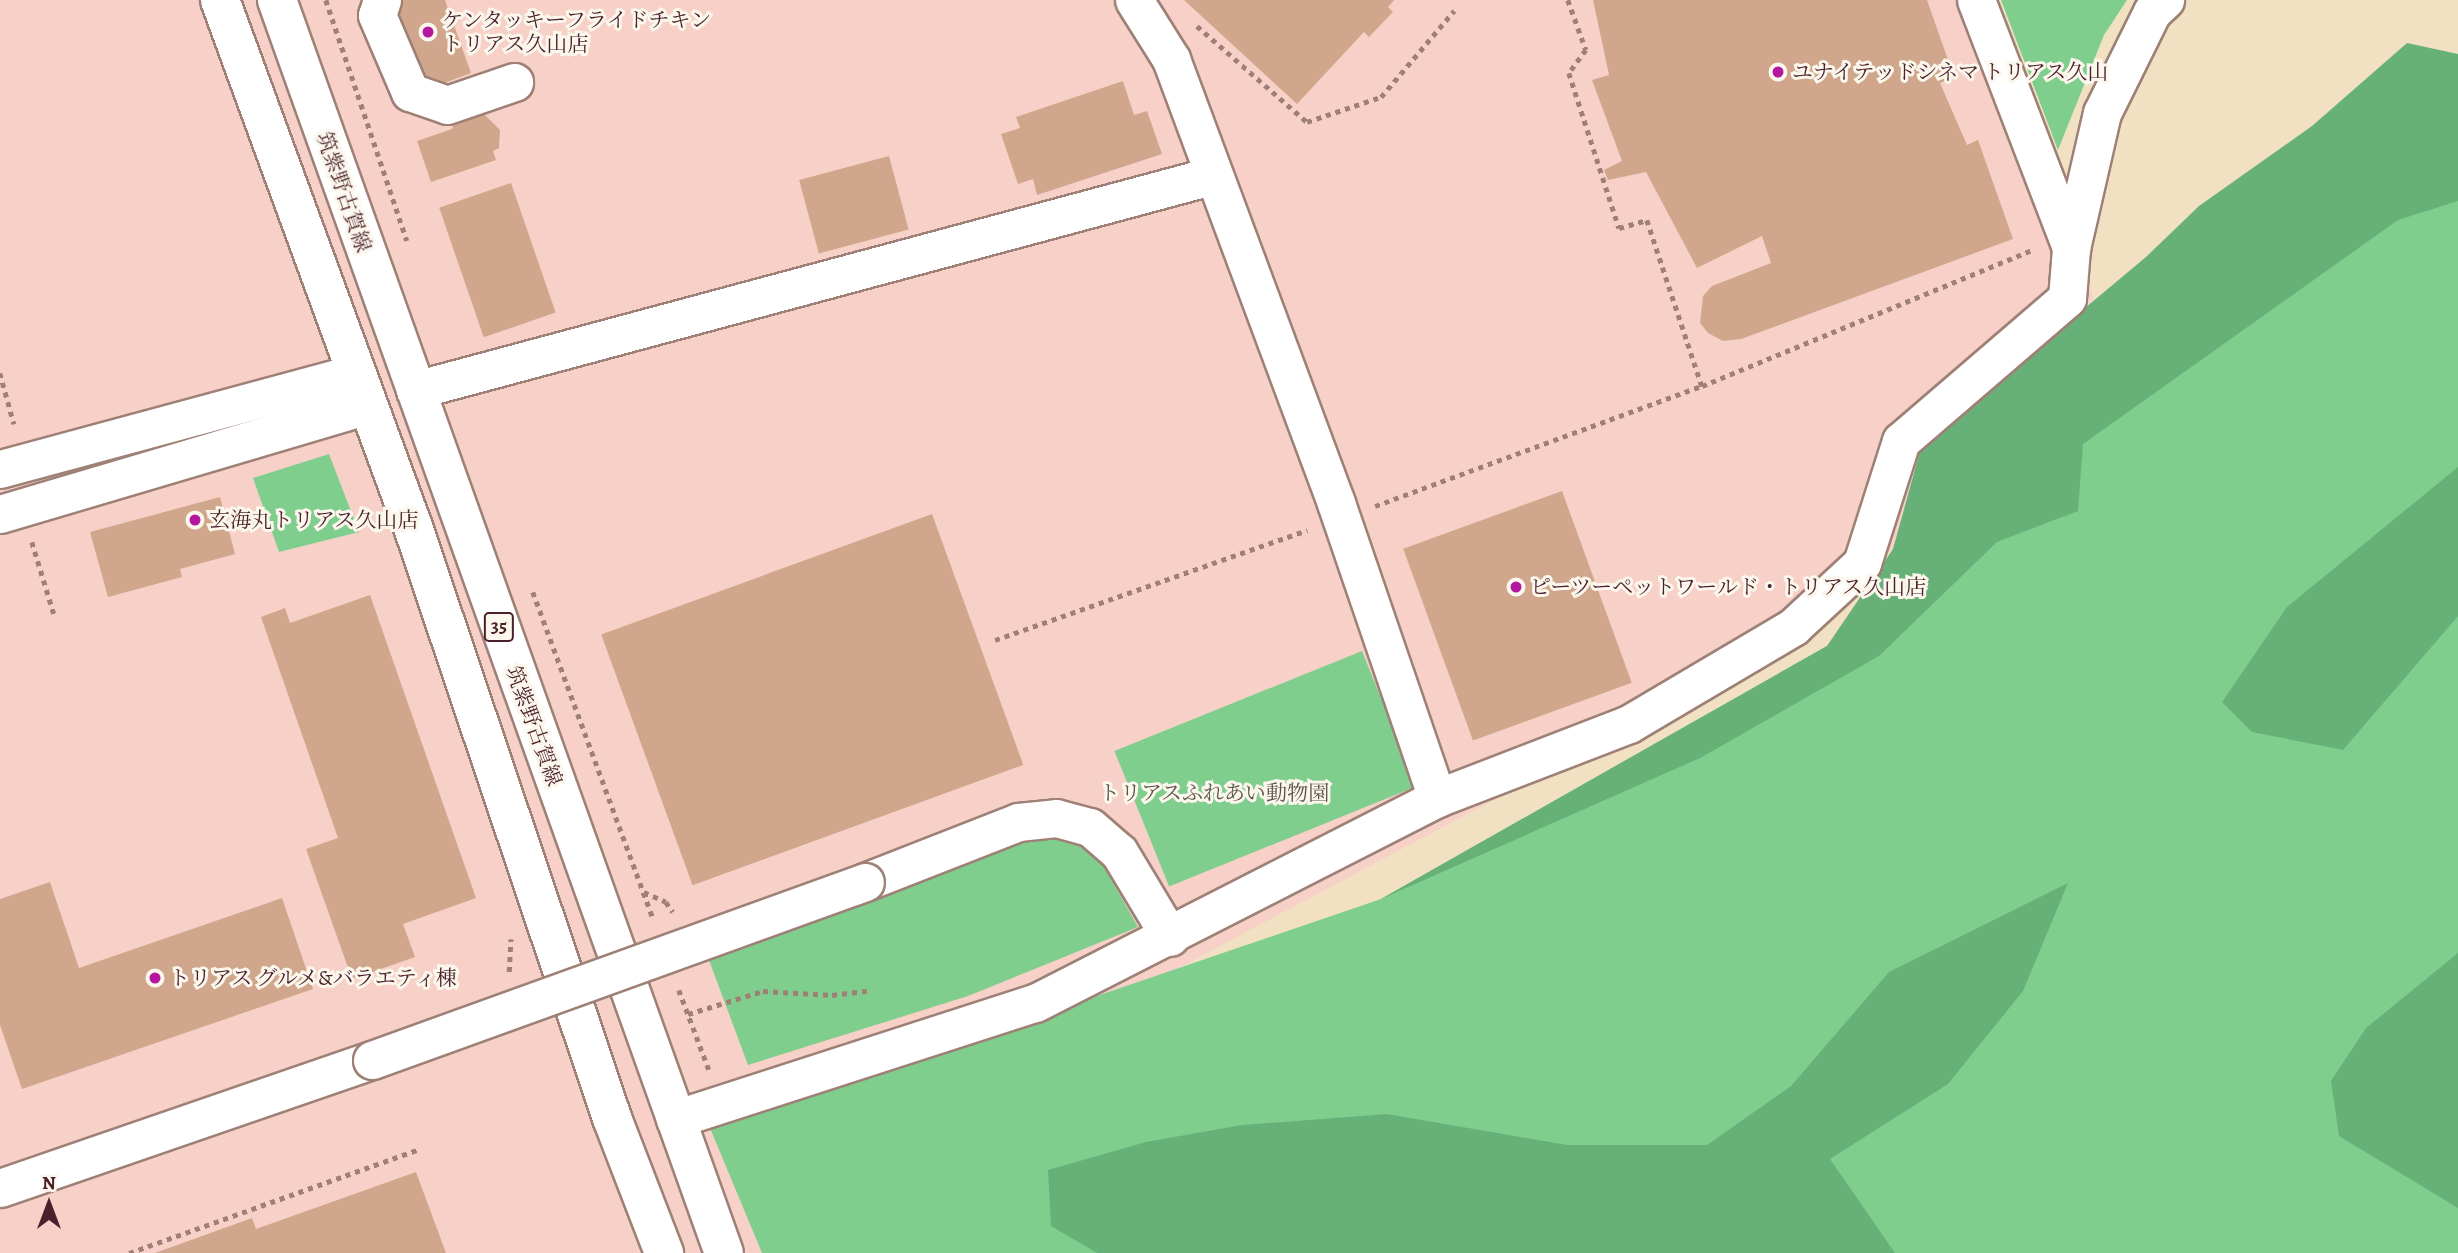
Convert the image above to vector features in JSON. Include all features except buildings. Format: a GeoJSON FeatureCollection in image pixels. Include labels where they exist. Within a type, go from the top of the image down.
{"type":"FeatureCollection","features":[{"type":"Feature","properties":{"kind":"main road","name":"35"},"geometry":{"type":"LineString","coordinates":[[220,0],[413,527],[612,1118],[664,1253]]}},
{"type":"Feature","properties":{"kind":"main road","name":"筑紫野古賀線"},"geometry":{"type":"LineString","coordinates":[[277,0],[724,1253]]}},
{"type":"Feature","properties":{"kind":"street"},"geometry":{"type":"LineString","coordinates":[[382,0],[377,15],[410,92],[447,105],[514,82]]}},
{"type":"Feature","properties":{"kind":"street"},"geometry":{"type":"LineString","coordinates":[[1134,0],[1171,59],[1211,176],[1341,518],[1437,799]]}},
{"type":"Feature","properties":{"kind":"street"},"geometry":{"type":"LineString","coordinates":[[1976,0],[2069,242]]}},
{"type":"Feature","properties":{"kind":"street"},"geometry":{"type":"LineString","coordinates":[[675,1119],[1035,1003],[1437,799],[1629,724],[1793,627],[1862,563],[1901,441],[2067,298],[2069,242],[2102,113],[2152,12],[2165,0]]}},
{"type":"Feature","properties":{"kind":"street"},"geometry":{"type":"LineString","coordinates":[[415,390],[1211,176]]}},
{"type":"Feature","properties":{"kind":"street"},"geometry":{"type":"LineString","coordinates":[[0,469],[361,389]]}},
{"type":"Feature","properties":{"kind":"street"},"geometry":{"type":"LineString","coordinates":[[14,523],[361,389]]}},
{"type":"Feature","properties":{"kind":"street"},"geometry":{"type":"LineString","coordinates":[[0,1188],[372,1060],[865,882],[1018,822],[1056,818],[1090,827],[1119,852],[1170,936]]}},
{"type":"Feature","properties":{"kind":"path"},"geometry":{"type":"LineString","coordinates":[[326,0],[410,249]]}},
{"type":"Feature","properties":{"kind":"path"},"geometry":{"type":"LineString","coordinates":[[1568,0],[1586,50],[1570,73],[1619,228],[1647,220],[1702,386]]}},
{"type":"Feature","properties":{"kind":"path"},"geometry":{"type":"LineString","coordinates":[[1188,18],[1307,122],[1381,97],[1454,11]]}},
{"type":"Feature","properties":{"kind":"path"},"geometry":{"type":"LineString","coordinates":[[995,640],[1341,518],[1702,386],[2069,242]]}},
{"type":"Feature","properties":{"kind":"path"},"geometry":{"type":"LineString","coordinates":[[0,373],[14,424]]}},
{"type":"Feature","properties":{"kind":"path"},"geometry":{"type":"LineString","coordinates":[[14,523],[54,614]]}},
{"type":"Feature","properties":{"kind":"path"},"geometry":{"type":"LineString","coordinates":[[530,584],[657,929]]}},
{"type":"Feature","properties":{"kind":"path"},"geometry":{"type":"LineString","coordinates":[[643,892],[666,902],[680,923]]}},
{"type":"Feature","properties":{"kind":"path"},"geometry":{"type":"LineString","coordinates":[[509,983],[512,932]]}},
{"type":"Feature","properties":{"kind":"path"},"geometry":{"type":"LineString","coordinates":[[675,977],[722,1104]]}},
{"type":"Feature","properties":{"kind":"path"},"geometry":{"type":"LineString","coordinates":[[688,1014],[763,991],[832,995],[866,991]]}},
{"type":"Feature","properties":{"kind":"path"},"geometry":{"type":"LineString","coordinates":[[129,1253],[420,1149]]}},
{"type":"Feature","properties":{"kind":"shaded area"},"geometry":{"type":"Polygon","coordinates":[[[0,0],[1992,0],[2094,299],[1922,444],[1893,549],[1803,644],[1475,810],[1038,1043],[773,1253],[0,1253],[0,0]]]}},
{"type":"Feature","properties":{"kind":"green space"},"geometry":{"type":"Polygon","coordinates":[[[2001,0],[2127,0],[2104,35],[2058,150],[2001,0]]]}},
{"type":"Feature","properties":{"kind":"green space"},"geometry":{"type":"Polygon","coordinates":[[[2407,43],[2458,54],[2458,201],[2398,220],[2083,444],[2078,511],[1997,542],[1879,656],[1700,758],[1381,899],[1827,646],[1893,549],[1922,444],[2146,257],[2199,206],[2312,126],[2407,43]]]}},
{"type":"Feature","properties":{"kind":"green space"},"geometry":{"type":"Polygon","coordinates":[[[2458,58],[2458,1253],[762,1253],[710,1128],[1381,899],[1827,646],[1907,550],[2458,58]]]}},
{"type":"Feature","properties":{"kind":"green space"},"geometry":{"type":"Polygon","coordinates":[[[329,454],[359,532],[279,552],[253,478],[329,454]]]}},
{"type":"Feature","properties":{"kind":"green space"},"geometry":{"type":"Polygon","coordinates":[[[2458,467],[2458,616],[2343,750],[2252,732],[2222,702],[2287,607],[2458,467]]]}},
{"type":"Feature","properties":{"kind":"green space","name":"トリアスふれあい動物園"},"geometry":{"type":"Polygon","coordinates":[[[1362,651],[1417,786],[1169,886],[1114,751],[1362,651]]]}},
{"type":"Feature","properties":{"kind":"green space"},"geometry":{"type":"Polygon","coordinates":[[[1024,840],[1073,840],[1099,858],[1138,927],[968,996],[748,1065],[709,960],[1024,840]]]}},
{"type":"Feature","properties":{"kind":"green space"},"geometry":{"type":"Polygon","coordinates":[[[2068,883],[2023,991],[1948,1084],[1830,1159],[1895,1253],[1097,1253],[1051,1226],[1048,1170],[1146,1142],[1242,1125],[1387,1114],[1567,1145],[1707,1145],[1791,1086],[1889,972],[2068,883]]]}},
{"type":"Feature","properties":{"kind":"green space"},"geometry":{"type":"Polygon","coordinates":[[[2458,953],[2458,1208],[2339,1136],[2331,1081],[2366,1028],[2458,953]]]}},
{"type":"Feature","properties":{"kind":"place","name":"ケンタッキーフライドチキン トリアス久山店"},"geometry":{"type":"Point","coordinates":[428,32]}},
{"type":"Feature","properties":{"kind":"place","name":"ユナイテッドシネマ トリアス久山"},"geometry":{"type":"Point","coordinates":[1778,72]}},
{"type":"Feature","properties":{"kind":"place","name":"玄海丸トリアス久山店"},"geometry":{"type":"Point","coordinates":[195,520]}},
{"type":"Feature","properties":{"kind":"place","name":"ピーツーペットワールド・トリアス久山店"},"geometry":{"type":"Point","coordinates":[1516,587]}},
{"type":"Feature","properties":{"kind":"place","name":"トリアス グルメ&バラエティ棟"},"geometry":{"type":"Point","coordinates":[155,978]}}]}
